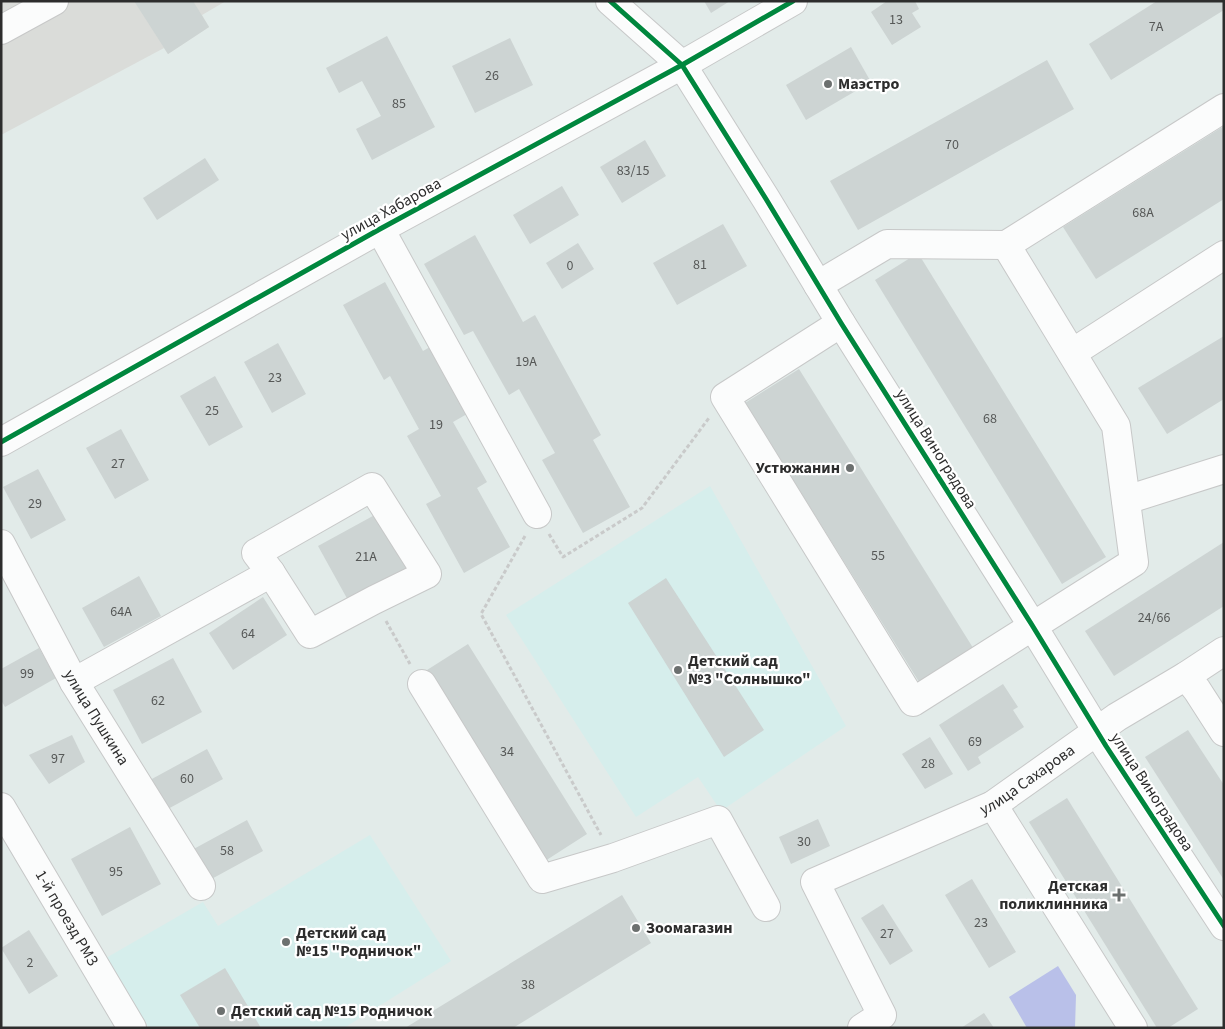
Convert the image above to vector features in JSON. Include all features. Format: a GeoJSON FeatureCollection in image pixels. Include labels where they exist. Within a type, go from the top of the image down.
{"type":"FeatureCollection","features":[{"type":"Feature","properties":{"kind":"street"},"geometry":{"type":"LineString","coordinates":[[1,30],[54,1]]}},
{"type":"Feature","properties":{"kind":"street","name":"улица Виноградова"},"geometry":{"type":"LineString","coordinates":[[610,1],[682,65],[841,323],[1098,731],[1224,926]]}},
{"type":"Feature","properties":{"kind":"street","name":"улица Хабарова"},"geometry":{"type":"LineString","coordinates":[[1,442],[380,229],[682,65],[793,1]]}},
{"type":"Feature","properties":{"kind":"street"},"geometry":{"type":"LineString","coordinates":[[818,285],[887,244],[1006,245],[1224,108]]}},
{"type":"Feature","properties":{"kind":"street"},"geometry":{"type":"LineString","coordinates":[[380,229],[538,514]]}},
{"type":"Feature","properties":{"kind":"street"},"geometry":{"type":"LineString","coordinates":[[841,323],[725,397],[913,702],[1134,562],[1116,426],[1006,245]]}},
{"type":"Feature","properties":{"kind":"street"},"geometry":{"type":"LineString","coordinates":[[1072,354],[1224,255]]}},
{"type":"Feature","properties":{"kind":"street"},"geometry":{"type":"LineString","coordinates":[[1126,500],[1224,469]]}},
{"type":"Feature","properties":{"kind":"street"},"geometry":{"type":"LineString","coordinates":[[372,487],[427,574],[310,634],[270,572],[256,553],[372,487]]}},
{"type":"Feature","properties":{"kind":"street","name":"улица Пушкина"},"geometry":{"type":"LineString","coordinates":[[1,544],[74,682],[201,886]]}},
{"type":"Feature","properties":{"kind":"street"},"geometry":{"type":"LineString","coordinates":[[74,682],[270,572]]}},
{"type":"Feature","properties":{"kind":"street","name":"улица Сахарова"},"geometry":{"type":"LineString","coordinates":[[862,1028],[882,1015],[815,882],[993,805],[1117,717],[1224,651]]}},
{"type":"Feature","properties":{"kind":"street"},"geometry":{"type":"LineString","coordinates":[[1186,676],[1224,732]]}},
{"type":"Feature","properties":{"kind":"street"},"geometry":{"type":"LineString","coordinates":[[422,684],[542,879],[613,858],[718,820],[766,907]]}},
{"type":"Feature","properties":{"kind":"street"},"geometry":{"type":"LineString","coordinates":[[993,805],[1133,1028]]}},
{"type":"Feature","properties":{"kind":"street","name":"1-й проезд РМЗ"},"geometry":{"type":"LineString","coordinates":[[1,808],[132,1028]]}},
{"type":"Feature","properties":{"kind":"path"},"geometry":{"type":"LineString","coordinates":[[538,514],[563,557],[642,508],[725,397]]}},
{"type":"Feature","properties":{"kind":"path"},"geometry":{"type":"LineString","coordinates":[[538,514],[481,614],[613,858]]}},
{"type":"Feature","properties":{"kind":"path"},"geometry":{"type":"LineString","coordinates":[[374,600],[422,684]]}},
{"type":"Feature","properties":{"kind":"shaded area"},"geometry":{"type":"Polygon","coordinates":[[[1,1],[226,1],[202,15],[209,27],[168,54],[164,48],[1,135],[1,1]]]}},
{"type":"Feature","properties":{"kind":"shaded area","name":"Детский сад №3 \"Солнышко\""},"geometry":{"type":"Polygon","coordinates":[[[710,486],[846,726],[721,811],[698,777],[636,817],[506,615],[710,486]]]}},
{"type":"Feature","properties":{"kind":"shaded area","name":"Детский сад №15 \"Родничок\""},"geometry":{"type":"Polygon","coordinates":[[[370,835],[451,961],[344,1028],[149,1028],[106,958],[203,902],[218,926],[370,835]]]}},
{"type":"Feature","properties":{"kind":"shaded area"},"geometry":{"type":"Polygon","coordinates":[[[1058,966],[1076,995],[1075,1028],[1027,1028],[1009,997],[1058,966]]]}},
{"type":"Feature","properties":{"kind":"building"},"geometry":{"type":"Polygon","coordinates":[[[134,1],[193,1],[209,27],[168,54],[134,1]]]}},
{"type":"Feature","properties":{"kind":"building"},"geometry":{"type":"Polygon","coordinates":[[[704,1],[730,1],[711,13],[704,1]]]}},
{"type":"Feature","properties":{"kind":"building"},"geometry":{"type":"Polygon","coordinates":[[[887,1],[915,1],[919,9],[912,13],[921,27],[892,45],[871,12],[887,1]]]}},
{"type":"Feature","properties":{"kind":"building"},"geometry":{"type":"Polygon","coordinates":[[[1157,1],[1224,1],[1224,10],[1111,80],[1089,44],[1157,1]]]}},
{"type":"Feature","properties":{"kind":"building"},"geometry":{"type":"Polygon","coordinates":[[[387,36],[435,127],[372,160],[356,129],[381,116],[362,81],[339,93],[326,68],[387,36]]]}},
{"type":"Feature","properties":{"kind":"building"},"geometry":{"type":"Polygon","coordinates":[[[510,38],[533,85],[475,113],[452,66],[510,38]]]}},
{"type":"Feature","properties":{"kind":"building","name":"Маэстро"},"geometry":{"type":"Polygon","coordinates":[[[851,47],[871,82],[806,120],[786,85],[851,47]]]}},
{"type":"Feature","properties":{"kind":"building"},"geometry":{"type":"Polygon","coordinates":[[[1047,60],[1074,109],[858,230],[830,181],[1047,60]]]}},
{"type":"Feature","properties":{"kind":"building"},"geometry":{"type":"Polygon","coordinates":[[[1224,126],[1224,199],[1096,279],[1063,227],[1224,126]]]}},
{"type":"Feature","properties":{"kind":"building"},"geometry":{"type":"Polygon","coordinates":[[[645,140],[666,176],[622,203],[600,167],[645,140]]]}},
{"type":"Feature","properties":{"kind":"building"},"geometry":{"type":"Polygon","coordinates":[[[205,158],[219,180],[157,220],[143,198],[205,158]]]}},
{"type":"Feature","properties":{"kind":"building"},"geometry":{"type":"Polygon","coordinates":[[[562,186],[579,215],[530,244],[513,215],[562,186]]]}},
{"type":"Feature","properties":{"kind":"building"},"geometry":{"type":"Polygon","coordinates":[[[723,224],[747,266],[677,305],[653,263],[723,224]]]}},
{"type":"Feature","properties":{"kind":"building"},"geometry":{"type":"Polygon","coordinates":[[[475,235],[523,322],[535,315],[601,435],[593,440],[630,507],[583,533],[542,460],[555,453],[519,389],[509,395],[473,331],[464,335],[424,264],[475,235]]]}},
{"type":"Feature","properties":{"kind":"building"},"geometry":{"type":"Polygon","coordinates":[[[578,243],[594,269],[562,289],[546,263],[578,243]]]}},
{"type":"Feature","properties":{"kind":"building"},"geometry":{"type":"Polygon","coordinates":[[[918,253],[1106,557],[1062,584],[875,280],[918,253]]]}},
{"type":"Feature","properties":{"kind":"building"},"geometry":{"type":"Polygon","coordinates":[[[385,282],[423,351],[430,347],[467,414],[453,422],[487,482],[477,488],[510,547],[464,573],[426,504],[441,496],[407,436],[419,429],[390,376],[384,380],[343,305],[385,282]]]}},
{"type":"Feature","properties":{"kind":"building"},"geometry":{"type":"Polygon","coordinates":[[[1224,336],[1224,399],[1167,434],[1138,388],[1224,336]]]}},
{"type":"Feature","properties":{"kind":"building"},"geometry":{"type":"Polygon","coordinates":[[[278,343],[306,394],[272,413],[244,362],[278,343]]]}},
{"type":"Feature","properties":{"kind":"building"},"geometry":{"type":"Polygon","coordinates":[[[799,369],[975,651],[921,685],[745,403],[799,369]]]}},
{"type":"Feature","properties":{"kind":"building"},"geometry":{"type":"Polygon","coordinates":[[[215,376],[243,427],[209,446],[180,396],[215,376]]]}},
{"type":"Feature","properties":{"kind":"building"},"geometry":{"type":"Polygon","coordinates":[[[121,429],[149,480],[115,499],[86,448],[121,429]]]}},
{"type":"Feature","properties":{"kind":"building"},"geometry":{"type":"Polygon","coordinates":[[[38,469],[66,520],[31,539],[3,487],[38,469]]]}},
{"type":"Feature","properties":{"kind":"building"},"geometry":{"type":"Polygon","coordinates":[[[382,511],[413,568],[349,602],[318,546],[382,511]]]}},
{"type":"Feature","properties":{"kind":"building"},"geometry":{"type":"Polygon","coordinates":[[[1224,542],[1224,606],[1114,676],[1085,631],[1224,542]]]}},
{"type":"Feature","properties":{"kind":"building"},"geometry":{"type":"Polygon","coordinates":[[[139,576],[161,616],[104,647],[82,608],[139,576]]]}},
{"type":"Feature","properties":{"kind":"building"},"geometry":{"type":"Polygon","coordinates":[[[666,578],[764,730],[724,757],[628,603],[666,578]]]}},
{"type":"Feature","properties":{"kind":"building"},"geometry":{"type":"Polygon","coordinates":[[[263,597],[287,635],[233,670],[209,633],[263,597]]]}},
{"type":"Feature","properties":{"kind":"building"},"geometry":{"type":"Polygon","coordinates":[[[468,644],[587,834],[545,861],[427,670],[468,644]]]}},
{"type":"Feature","properties":{"kind":"building"},"geometry":{"type":"Polygon","coordinates":[[[39,648],[56,678],[5,707],[1,700],[1,669],[39,648]]]}},
{"type":"Feature","properties":{"kind":"building"},"geometry":{"type":"Polygon","coordinates":[[[173,658],[202,712],[142,744],[113,690],[173,658]]]}},
{"type":"Feature","properties":{"kind":"building"},"geometry":{"type":"Polygon","coordinates":[[[1003,684],[1018,707],[1013,710],[1024,727],[978,757],[981,763],[968,771],[939,725],[1003,684]]]}},
{"type":"Feature","properties":{"kind":"building"},"geometry":{"type":"Polygon","coordinates":[[[1188,730],[1224,785],[1224,880],[1145,757],[1188,730]]]}},
{"type":"Feature","properties":{"kind":"building"},"geometry":{"type":"Polygon","coordinates":[[[72,735],[85,762],[49,784],[29,755],[72,735]]]}},
{"type":"Feature","properties":{"kind":"building"},"geometry":{"type":"Polygon","coordinates":[[[930,737],[953,774],[925,789],[902,754],[930,737]]]}},
{"type":"Feature","properties":{"kind":"building"},"geometry":{"type":"Polygon","coordinates":[[[207,749],[223,779],[166,810],[150,780],[207,749]]]}},
{"type":"Feature","properties":{"kind":"building"},"geometry":{"type":"Polygon","coordinates":[[[1067,798],[1198,1009],[1168,1028],[1157,1028],[1029,822],[1067,798]]]}},
{"type":"Feature","properties":{"kind":"building"},"geometry":{"type":"Polygon","coordinates":[[[818,819],[830,846],[791,864],[779,837],[818,819]]]}},
{"type":"Feature","properties":{"kind":"building"},"geometry":{"type":"Polygon","coordinates":[[[247,820],[263,851],[206,882],[190,851],[247,820]]]}},
{"type":"Feature","properties":{"kind":"building"},"geometry":{"type":"Polygon","coordinates":[[[130,827],[161,884],[102,916],[71,859],[130,827]]]}},
{"type":"Feature","properties":{"kind":"building"},"geometry":{"type":"Polygon","coordinates":[[[972,879],[1016,952],[989,968],[945,895],[972,879]]]}},
{"type":"Feature","properties":{"kind":"building"},"geometry":{"type":"Polygon","coordinates":[[[622,895],[651,943],[513,1028],[405,1028],[622,895]]]}},
{"type":"Feature","properties":{"kind":"building"},"geometry":{"type":"Polygon","coordinates":[[[883,904],[913,951],[890,965],[861,918],[883,904]]]}},
{"type":"Feature","properties":{"kind":"building"},"geometry":{"type":"Polygon","coordinates":[[[29,930],[58,976],[29,994],[1,948],[29,930]]]}},
{"type":"Feature","properties":{"kind":"building","name":"Детский сад №15 Родничок"},"geometry":{"type":"Polygon","coordinates":[[[225,968],[261,1028],[200,1028],[180,995],[225,968]]]}},
{"type":"Feature","properties":{"kind":"building"},"geometry":{"type":"Polygon","coordinates":[[[984,1013],[994,1028],[961,1028],[984,1013]]]}},
{"type":"Feature","properties":{"kind":"cycle path"},"geometry":{"type":"LineString","coordinates":[[610,1],[682,65],[1106,746],[1224,926]]}},
{"type":"Feature","properties":{"kind":"cycle path"},"geometry":{"type":"LineString","coordinates":[[1,442],[380,229],[682,65],[793,1]]}},
{"type":"Feature","properties":{"kind":"place","name":"Маэстро"},"geometry":{"type":"Point","coordinates":[828,84]}},
{"type":"Feature","properties":{"kind":"place","name":"Устюжанин"},"geometry":{"type":"Point","coordinates":[850,468]}},
{"type":"Feature","properties":{"kind":"place","name":"Детский сад №3 \"Солнышко\""},"geometry":{"type":"Point","coordinates":[678,670]}},
{"type":"Feature","properties":{"kind":"place","name":"Детская поликлинника"},"geometry":{"type":"Point","coordinates":[1119,895]}},
{"type":"Feature","properties":{"kind":"place","name":"Зоомагазин"},"geometry":{"type":"Point","coordinates":[636,928]}},
{"type":"Feature","properties":{"kind":"place","name":"Детский сад №15 \"Родничок\""},"geometry":{"type":"Point","coordinates":[286,942]}},
{"type":"Feature","properties":{"kind":"place","name":"Детский сад №15 Родничок"},"geometry":{"type":"Point","coordinates":[221,1011]}}]}
